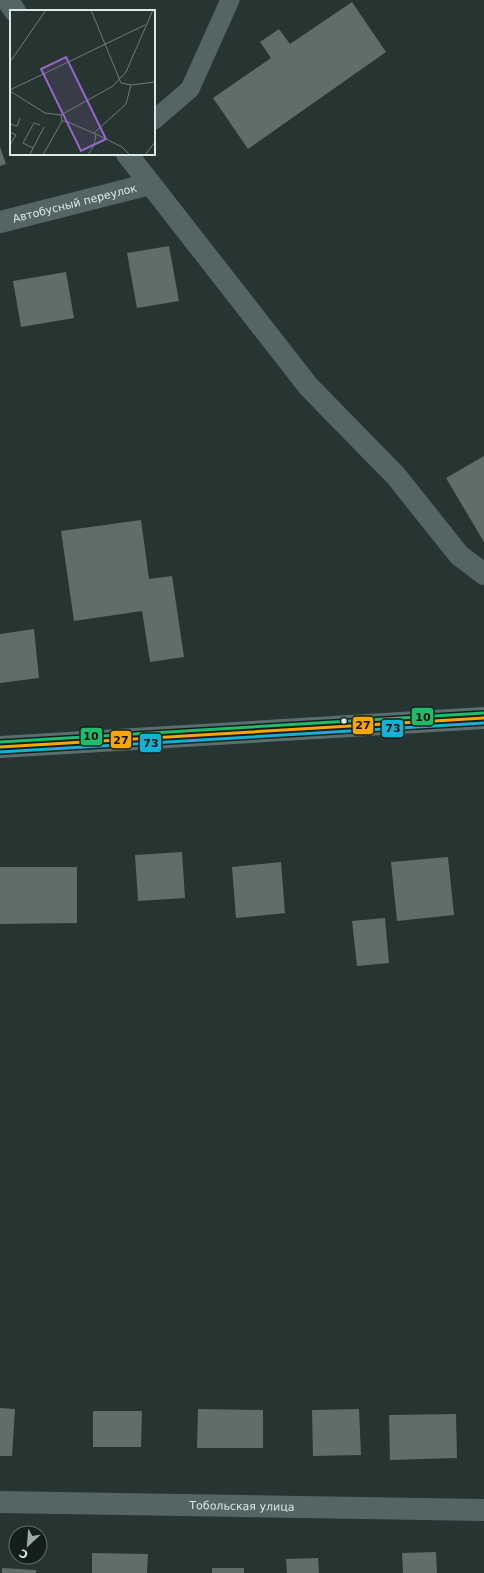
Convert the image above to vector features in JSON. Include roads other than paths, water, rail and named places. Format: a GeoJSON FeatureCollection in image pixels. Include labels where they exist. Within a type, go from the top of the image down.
{"type":"FeatureCollection","features":[{"type":"Feature","properties":{"kind":"street"},"geometry":{"type":"LineString","coordinates":[[7,0],[14,10]]}},
{"type":"Feature","properties":{"kind":"street"},"geometry":{"type":"LineString","coordinates":[[128,155],[309,387],[396,476],[459,555],[484,574]]}},
{"type":"Feature","properties":{"kind":"street","name":"Автобусный переулок"},"geometry":{"type":"LineString","coordinates":[[0,222],[150,184]]}},
{"type":"Feature","properties":{"kind":"street"},"geometry":{"type":"LineString","coordinates":[[0,747],[484,718]]}},
{"type":"Feature","properties":{"kind":"street","name":"Тобольская улица"},"geometry":{"type":"LineString","coordinates":[[0,1502],[484,1510]]}},
{"type":"Feature","properties":{"kind":"lane"},"geometry":{"type":"LineString","coordinates":[[155,119],[190,88],[230,0]]}}]}
